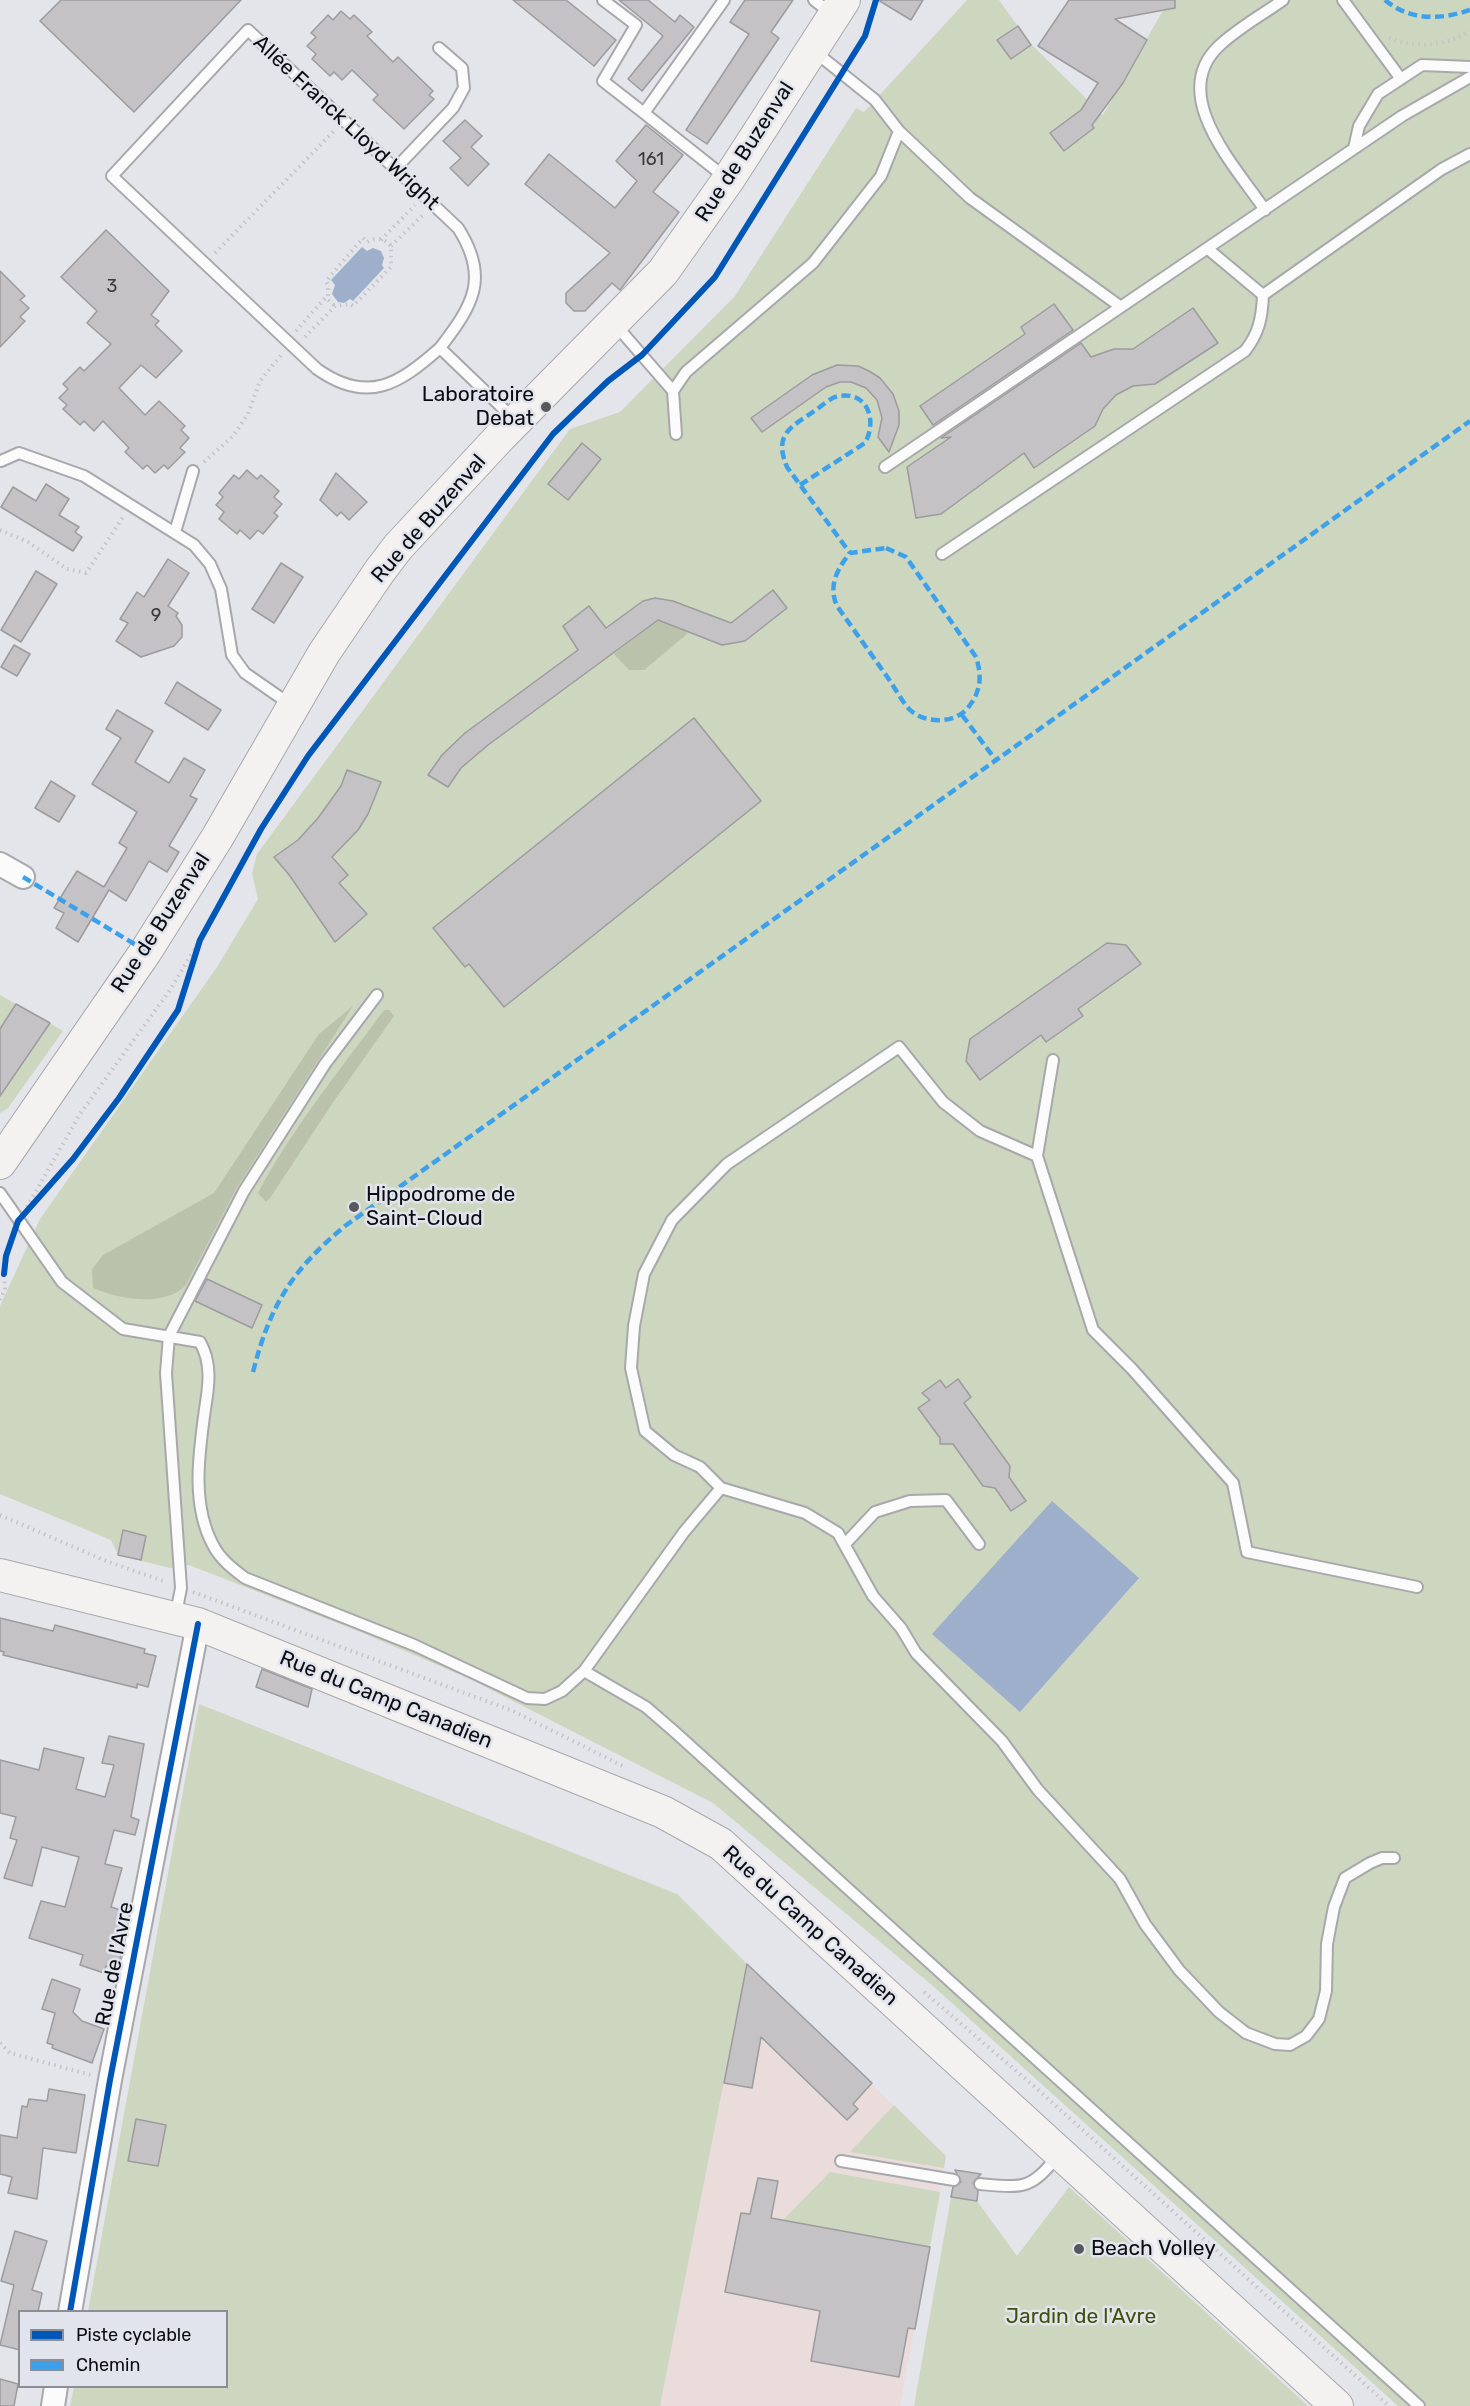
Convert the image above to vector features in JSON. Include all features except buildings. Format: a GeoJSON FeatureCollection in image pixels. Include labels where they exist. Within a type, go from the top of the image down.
{"type":"FeatureCollection","features":[{"type":"Feature","properties":{"kind":"main road","name":"Rue de Buzenval"},"geometry":{"type":"LineString","coordinates":[[0,1163],[8,1133],[146,951],[217,838],[324,653],[398,547],[663,272],[728,180],[813,50],[831,5]]}},
{"type":"Feature","properties":{"kind":"main road","name":"Rue du Camp Canadien"},"geometry":{"type":"LineString","coordinates":[[0,1575],[193,1612],[663,1812],[721,1844],[1336,2406]]}},
{"type":"Feature","properties":{"kind":"street"},"geometry":{"type":"LineString","coordinates":[[0,864],[23,877]]}},
{"type":"Feature","properties":{"kind":"street","name":"Rue de l'Avre"},"geometry":{"type":"LineString","coordinates":[[70,2310],[193,1612]]}},
{"type":"Feature","properties":{"kind":"street"},"geometry":{"type":"LineString","coordinates":[[53,2406],[56,2388]]}},
{"type":"Feature","properties":{"kind":"lane"},"geometry":{"type":"LineString","coordinates":[[603,0],[636,26],[603,81],[728,180]]}},
{"type":"Feature","properties":{"kind":"lane"},"geometry":{"type":"LineString","coordinates":[[644,113],[724,0]]}},
{"type":"Feature","properties":{"kind":"lane"},"geometry":{"type":"LineString","coordinates":[[1265,210],[1205,121],[1200,99],[1200,82],[1218,46],[1283,0]]}},
{"type":"Feature","properties":{"kind":"lane"},"geometry":{"type":"LineString","coordinates":[[1342,0],[1401,79]]}},
{"type":"Feature","properties":{"kind":"lane","name":"Allée Franck Lloyd Wright"},"geometry":{"type":"LineString","coordinates":[[248,30],[344,121],[458,228],[471,248],[477,270],[473,296],[465,317],[440,348],[409,375],[391,384],[375,387],[333,380],[291,344],[112,176],[248,30]]}},
{"type":"Feature","properties":{"kind":"lane"},"geometry":{"type":"LineString","coordinates":[[395,169],[453,108],[464,88],[462,68],[439,48]]}},
{"type":"Feature","properties":{"kind":"lane"},"geometry":{"type":"LineString","coordinates":[[813,50],[875,100],[899,131],[970,198],[1121,308]]}},
{"type":"Feature","properties":{"kind":"lane"},"geometry":{"type":"LineString","coordinates":[[1354,148],[1359,126],[1378,94],[1422,65],[1470,67]]}},
{"type":"Feature","properties":{"kind":"lane"},"geometry":{"type":"LineString","coordinates":[[885,468],[1354,148],[1402,116],[1470,77]]}},
{"type":"Feature","properties":{"kind":"lane"},"geometry":{"type":"LineString","coordinates":[[673,391],[686,372],[813,263],[881,176],[899,131]]}},
{"type":"Feature","properties":{"kind":"lane"},"geometry":{"type":"LineString","coordinates":[[1263,295],[1442,169],[1470,154]]}},
{"type":"Feature","properties":{"kind":"lane"},"geometry":{"type":"LineString","coordinates":[[1208,249],[1263,295]]}},
{"type":"Feature","properties":{"kind":"lane"},"geometry":{"type":"LineString","coordinates":[[942,554],[1245,351],[1255,338],[1262,319],[1263,295]]}},
{"type":"Feature","properties":{"kind":"lane"},"geometry":{"type":"LineString","coordinates":[[613,322],[673,391],[676,434]]}},
{"type":"Feature","properties":{"kind":"lane"},"geometry":{"type":"LineString","coordinates":[[440,348],[516,422]]}},
{"type":"Feature","properties":{"kind":"lane"},"geometry":{"type":"LineString","coordinates":[[0,461],[19,453],[84,476],[194,544],[210,564],[221,589],[232,655],[245,674],[293,706]]}},
{"type":"Feature","properties":{"kind":"lane"},"geometry":{"type":"LineString","coordinates":[[175,532],[193,471]]}},
{"type":"Feature","properties":{"kind":"lane"},"geometry":{"type":"LineString","coordinates":[[193,1612],[181,1588],[166,1373],[169,1336],[244,1191],[325,1065],[377,995]]}},
{"type":"Feature","properties":{"kind":"lane"},"geometry":{"type":"LineString","coordinates":[[1037,1156],[980,1131],[943,1102],[899,1047],[728,1164],[672,1220],[644,1274],[634,1326],[631,1368],[645,1431],[674,1455],[700,1467],[721,1488],[804,1514],[838,1533],[873,1596],[901,1628],[916,1653],[1002,1741],[1038,1790],[1119,1879],[1145,1924],[1179,1970],[1219,2012],[1246,2033],[1275,2044],[1290,2045],[1306,2036],[1319,2019],[1326,1991],[1327,1944],[1334,1907],[1345,1878],[1382,1858],[1394,1858]]}},
{"type":"Feature","properties":{"kind":"lane"},"geometry":{"type":"LineString","coordinates":[[1053,1060],[1037,1156],[1093,1330],[1132,1369],[1233,1483],[1247,1552],[1417,1587]]}},
{"type":"Feature","properties":{"kind":"lane"},"geometry":{"type":"LineString","coordinates":[[0,1193],[62,1282],[123,1329],[200,1342],[208,1356],[208,1389],[197,1475],[203,1518],[213,1546],[226,1563],[245,1578],[414,1645],[527,1698],[545,1699],[562,1690],[584,1671],[684,1532],[721,1488]]}},
{"type":"Feature","properties":{"kind":"lane"},"geometry":{"type":"LineString","coordinates":[[845,1544],[875,1512],[910,1502],[946,1500],[979,1544]]}},
{"type":"Feature","properties":{"kind":"lane"},"geometry":{"type":"LineString","coordinates":[[584,1671],[646,1707],[1419,2406]]}},
{"type":"Feature","properties":{"kind":"lane"},"geometry":{"type":"LineString","coordinates":[[980,2184],[1023,2186],[1036,2181],[1059,2154]]}},
{"type":"Feature","properties":{"kind":"lane"},"geometry":{"type":"LineString","coordinates":[[841,2161],[954,2180]]}},
{"type":"Feature","properties":{"kind":"path"},"geometry":{"type":"LineString","coordinates":[[1363,28],[1392,39],[1433,46],[1454,40],[1470,31]]}},
{"type":"Feature","properties":{"kind":"path"},"geometry":{"type":"LineString","coordinates":[[205,263],[344,121]]}},
{"type":"Feature","properties":{"kind":"path"},"geometry":{"type":"LineString","coordinates":[[381,240],[424,196]]}},
{"type":"Feature","properties":{"kind":"path"},"geometry":{"type":"LineString","coordinates":[[291,344],[335,306],[350,304],[353,306],[391,267],[391,246],[433,205]]}},
{"type":"Feature","properties":{"kind":"path"},"geometry":{"type":"LineString","coordinates":[[335,306],[328,300],[326,281],[363,238],[367,242],[373,238],[381,240],[391,246]]}},
{"type":"Feature","properties":{"kind":"path"},"geometry":{"type":"LineString","coordinates":[[193,471],[233,436],[248,414],[260,381],[328,296]]}},
{"type":"Feature","properties":{"kind":"path"},"geometry":{"type":"LineString","coordinates":[[0,530],[28,542],[67,569],[86,573],[132,504]]}},
{"type":"Feature","properties":{"kind":"path"},"geometry":{"type":"LineString","coordinates":[[191,970],[201,940]]}},
{"type":"Feature","properties":{"kind":"path"},"geometry":{"type":"LineString","coordinates":[[18,1221],[80,1114],[170,990],[201,940]]}},
{"type":"Feature","properties":{"kind":"path"},"geometry":{"type":"LineString","coordinates":[[18,1221],[49,1185]]}},
{"type":"Feature","properties":{"kind":"path"},"geometry":{"type":"LineString","coordinates":[[0,1300],[5,1289],[4,1274]]}},
{"type":"Feature","properties":{"kind":"path"},"geometry":{"type":"LineString","coordinates":[[0,1515],[106,1561],[181,1588],[193,1612]]}},
{"type":"Feature","properties":{"kind":"path"},"geometry":{"type":"LineString","coordinates":[[0,2043],[10,2053],[110,2080]]}},
{"type":"Feature","properties":{"kind":"shaded area"},"geometry":{"type":"Polygon","coordinates":[[[747,1964],[946,2156],[900,2406],[660,2406],[747,1964]]]}},
{"type":"Feature","properties":{"kind":"green space","name":"Hippodrome de Saint-Cloud"},"geometry":{"type":"Polygon","coordinates":[[[967,0],[999,0],[1030,43],[1103,115],[1169,0],[1470,0],[1470,2406],[1398,2406],[933,1986],[713,1803],[468,1678],[358,1631],[189,1565],[170,1568],[118,1555],[111,1540],[0,1494],[0,1306],[40,1219],[217,967],[258,899],[252,873],[257,854],[570,429],[620,412],[735,296],[856,108],[864,112],[967,0]]]}},
{"type":"Feature","properties":{"kind":"green space"},"geometry":{"type":"Polygon","coordinates":[[[658,620],[686,631],[687,634],[644,670],[629,670],[614,654],[658,620]]]}},
{"type":"Feature","properties":{"kind":"green space"},"geometry":{"type":"Polygon","coordinates":[[[0,995],[63,1031],[8,1108],[0,1113],[0,995]]]}},
{"type":"Feature","properties":{"kind":"green space"},"geometry":{"type":"Polygon","coordinates":[[[353,1006],[236,1189],[186,1285],[166,1297],[154,1299],[128,1298],[93,1288],[92,1269],[103,1255],[214,1193],[319,1034],[353,1006]]]}},
{"type":"Feature","properties":{"kind":"green space"},"geometry":{"type":"Polygon","coordinates":[[[384,1010],[389,1010],[394,1016],[266,1202],[258,1193],[271,1169],[318,1099],[384,1010]]]}},
{"type":"Feature","properties":{"kind":"green space"},"geometry":{"type":"Polygon","coordinates":[[[199,1704],[677,1894],[747,1964],[660,2406],[70,2406],[74,2388],[228,2388],[228,2310],[88,2310],[199,1704]]]}},
{"type":"Feature","properties":{"kind":"green space"},"geometry":{"type":"Polygon","coordinates":[[[894,2105],[946,2156],[944,2168],[850,2152],[894,2105]]]}},
{"type":"Feature","properties":{"kind":"green space"},"geometry":{"type":"Polygon","coordinates":[[[830,2172],[940,2192],[930,2247],[783,2220],[830,2172]]]}},
{"type":"Feature","properties":{"kind":"green space","name":"Jardin de l'Avre"},"geometry":{"type":"Polygon","coordinates":[[[1069,2187],[1308,2406],[914,2406],[951,2197],[977,2201],[1017,2256],[1069,2187]]]}},
{"type":"Feature","properties":{"kind":"water"},"geometry":{"type":"Polygon","coordinates":[[[362,247],[367,251],[373,248],[381,251],[384,268],[353,301],[350,299],[344,303],[338,302],[332,294],[335,285],[331,280],[362,247]]]}},
{"type":"Feature","properties":{"kind":"water"},"geometry":{"type":"Polygon","coordinates":[[[1052,1501],[1139,1578],[1020,1712],[932,1634],[1052,1501]]]}},
{"type":"Feature","properties":{"kind":"marked path"},"geometry":{"type":"LineString","coordinates":[[1385,0],[1405,12],[1426,17],[1448,16],[1470,10]]}},
{"type":"Feature","properties":{"kind":"marked path"},"geometry":{"type":"LineString","coordinates":[[800,485],[865,443],[869,435],[870,418],[864,403],[849,396],[839,396],[830,400],[792,427],[783,439],[782,447],[787,467],[850,553]]}},
{"type":"Feature","properties":{"kind":"marked path"},"geometry":{"type":"LineString","coordinates":[[253,1372],[267,1327],[286,1290],[311,1258],[345,1226],[1470,421]]}},
{"type":"Feature","properties":{"kind":"marked path"},"geometry":{"type":"LineString","coordinates":[[886,548],[906,557],[976,657],[980,676],[978,688],[970,705],[958,716],[932,720],[909,709],[837,606],[833,592],[835,578],[850,553],[886,548]]}},
{"type":"Feature","properties":{"kind":"marked path"},"geometry":{"type":"LineString","coordinates":[[962,715],[995,759]]}},
{"type":"Feature","properties":{"kind":"marked path"},"geometry":{"type":"LineString","coordinates":[[23,877],[146,951]]}},
{"type":"Feature","properties":{"kind":"cycle path"},"geometry":{"type":"LineString","coordinates":[[4,1274],[6,1256],[18,1221],[73,1159],[119,1098],[178,1010],[200,940],[261,829],[308,756],[553,434],[608,381],[642,355],[715,277],[865,36],[876,0]]}},
{"type":"Feature","properties":{"kind":"cycle path"},"geometry":{"type":"LineString","coordinates":[[70,2310],[110,2080],[198,1624]]}},
{"type":"Feature","properties":{"kind":"place","name":"Laboratoire Debat"},"geometry":{"type":"Point","coordinates":[546,407]}},
{"type":"Feature","properties":{"kind":"place","name":"Hippodrome de Saint-Cloud"},"geometry":{"type":"Point","coordinates":[354,1207]}},
{"type":"Feature","properties":{"kind":"place","name":"Beach Volley"},"geometry":{"type":"Point","coordinates":[1079,2249]}}]}
